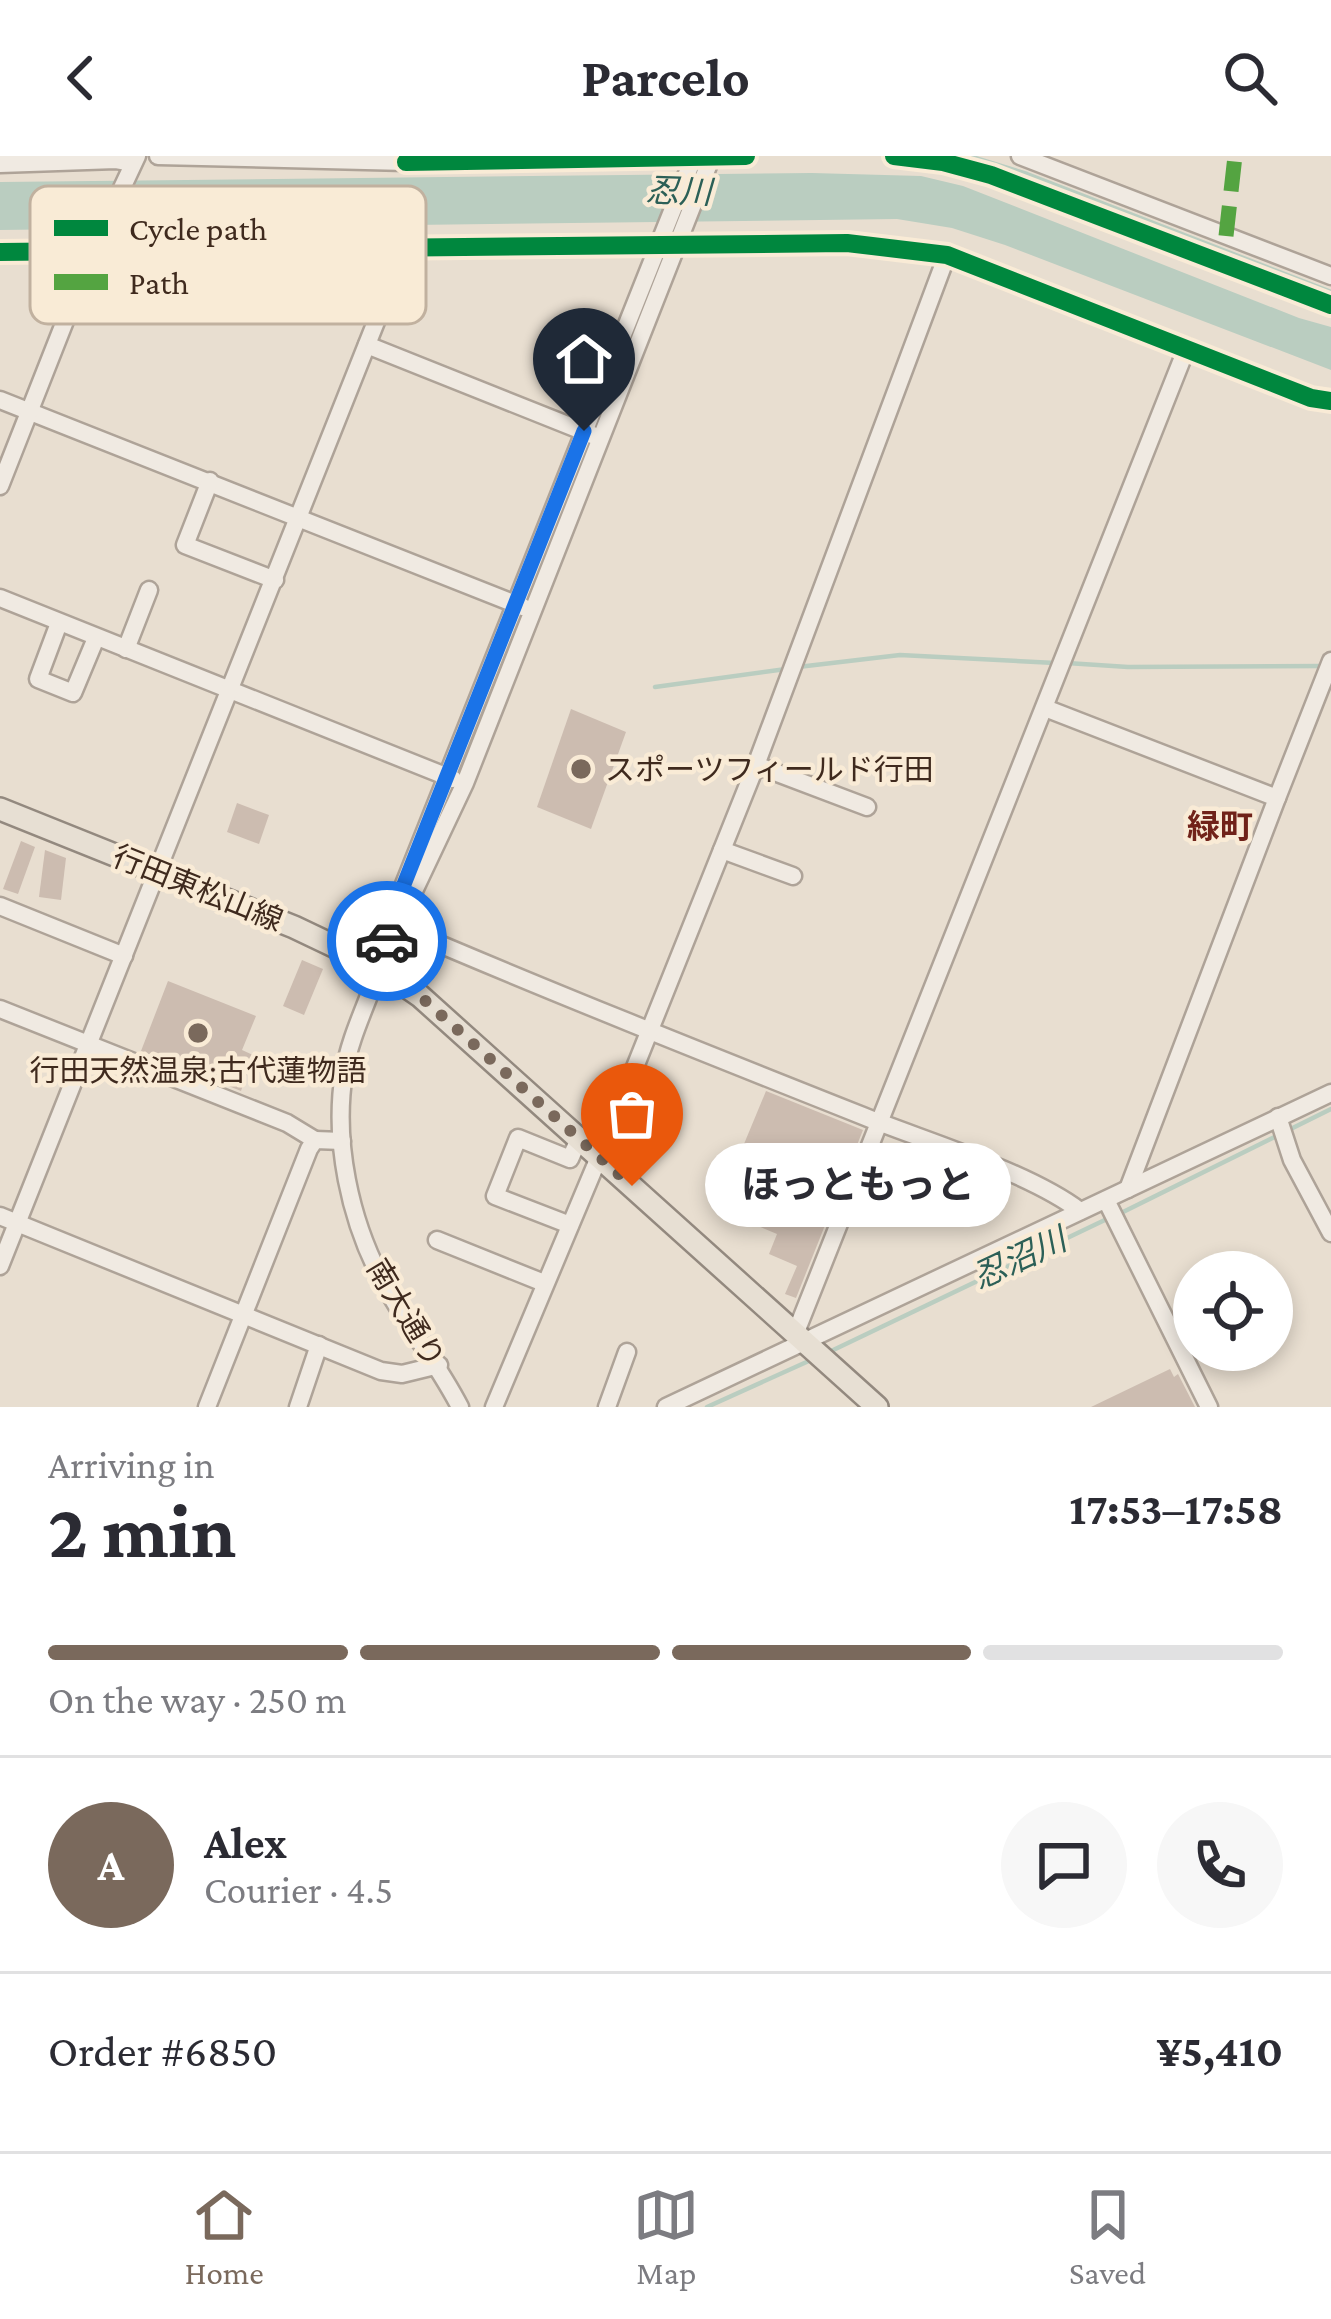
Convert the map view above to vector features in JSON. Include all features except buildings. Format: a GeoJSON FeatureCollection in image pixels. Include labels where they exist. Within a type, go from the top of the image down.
{"type":"FeatureCollection","features":[{"type":"Feature","properties":{"kind":"main road","name":"行田東松山線"},"geometry":{"type":"LineString","coordinates":[[0,809],[294,927],[378,968],[420,996],[877,1407]]}},
{"type":"Feature","properties":{"kind":"street"},"geometry":{"type":"LineString","coordinates":[[158,156],[406,162]]}},
{"type":"Feature","properties":{"kind":"street"},"geometry":{"type":"LineString","coordinates":[[1020,156],[1331,276]]}},
{"type":"Feature","properties":{"kind":"street","name":"南大通り"},"geometry":{"type":"LineString","coordinates":[[460,1407],[363,1241],[342,1141],[344,1070],[392,932],[389,922],[456,780],[702,158]]}},
{"type":"Feature","properties":{"kind":"street"},"geometry":{"type":"LineString","coordinates":[[0,164],[134,162]]}},
{"type":"Feature","properties":{"kind":"street"},"geometry":{"type":"LineString","coordinates":[[426,246],[671,238],[848,243],[947,255],[1311,398],[1331,401]]}},
{"type":"Feature","properties":{"kind":"street"},"geometry":{"type":"LineString","coordinates":[[0,252],[30,250]]}},
{"type":"Feature","properties":{"kind":"street"},"geometry":{"type":"LineString","coordinates":[[494,1407],[756,765],[947,255]]}},
{"type":"Feature","properties":{"kind":"street"},"geometry":{"type":"LineString","coordinates":[[0,486],[64,324]]}},
{"type":"Feature","properties":{"kind":"street"},"geometry":{"type":"LineString","coordinates":[[0,1266],[8,1219],[89,1045],[375,324]]}},
{"type":"Feature","properties":{"kind":"street"},"geometry":{"type":"LineString","coordinates":[[367,346],[592,435]]}},
{"type":"Feature","properties":{"kind":"street"},"geometry":{"type":"LineString","coordinates":[[801,1336],[1187,347]]}},
{"type":"Feature","properties":{"kind":"street"},"geometry":{"type":"LineString","coordinates":[[0,400],[524,608]]}},
{"type":"Feature","properties":{"kind":"street"},"geometry":{"type":"LineString","coordinates":[[210,481],[185,544],[275,580]]}},
{"type":"Feature","properties":{"kind":"street"},"geometry":{"type":"LineString","coordinates":[[126,649],[149,590]]}},
{"type":"Feature","properties":{"kind":"street"},"geometry":{"type":"LineString","coordinates":[[0,598],[456,780]]}},
{"type":"Feature","properties":{"kind":"street"},"geometry":{"type":"LineString","coordinates":[[59,623],[38,679],[73,693],[96,638]]}},
{"type":"Feature","properties":{"kind":"street"},"geometry":{"type":"LineString","coordinates":[[1128,1189],[1331,661]]}},
{"type":"Feature","properties":{"kind":"street"},"geometry":{"type":"LineString","coordinates":[[1045,708],[1277,797]]}},
{"type":"Feature","properties":{"kind":"street"},"geometry":{"type":"LineString","coordinates":[[756,765],[867,807]]}},
{"type":"Feature","properties":{"kind":"street"},"geometry":{"type":"LineString","coordinates":[[722,850],[793,876]]}},
{"type":"Feature","properties":{"kind":"street"},"geometry":{"type":"LineString","coordinates":[[0,906],[124,956]]}},
{"type":"Feature","properties":{"kind":"street"},"geometry":{"type":"LineString","coordinates":[[392,932],[881,1123],[1064,1199],[1080,1211]]}},
{"type":"Feature","properties":{"kind":"street"},"geometry":{"type":"LineString","coordinates":[[0,1009],[287,1123],[315,1141],[342,1141]]}},
{"type":"Feature","properties":{"kind":"street"},"geometry":{"type":"LineString","coordinates":[[667,1407],[801,1336],[1331,1093]]}},
{"type":"Feature","properties":{"kind":"street"},"geometry":{"type":"LineString","coordinates":[[1278,1117],[1292,1160],[1331,1233]]}},
{"type":"Feature","properties":{"kind":"street"},"geometry":{"type":"LineString","coordinates":[[569,1226],[495,1196],[518,1138],[570,1160],[579,1138]]}},
{"type":"Feature","properties":{"kind":"street"},"geometry":{"type":"LineString","coordinates":[[207,1407],[315,1141]]}},
{"type":"Feature","properties":{"kind":"street"},"geometry":{"type":"LineString","coordinates":[[1106,1200],[1209,1407]]}},
{"type":"Feature","properties":{"kind":"street"},"geometry":{"type":"LineString","coordinates":[[8,1219],[392,1374],[439,1364]]}},
{"type":"Feature","properties":{"kind":"street"},"geometry":{"type":"LineString","coordinates":[[437,1240],[544,1283]]}},
{"type":"Feature","properties":{"kind":"street"},"geometry":{"type":"LineString","coordinates":[[298,1407],[320,1345]]}},
{"type":"Feature","properties":{"kind":"street"},"geometry":{"type":"LineString","coordinates":[[607,1407],[627,1352]]}},
{"type":"Feature","properties":{"kind":"water","name":"忍川"},"geometry":{"type":"Polygon","coordinates":[[[812,173],[921,176],[963,186],[1331,327],[1331,370],[1005,245],[952,228],[897,219],[426,225],[426,186],[30,186],[30,230],[0,230],[0,182],[812,173]]]}},
{"type":"Feature","properties":{"kind":"waterway"},"geometry":{"type":"LineString","coordinates":[[969,156],[1331,292]]}},
{"type":"Feature","properties":{"kind":"waterway"},"geometry":{"type":"LineString","coordinates":[[798,667],[900,655],[1055,663]]}},
{"type":"Feature","properties":{"kind":"waterway"},"geometry":{"type":"LineString","coordinates":[[1067,663],[1325,666]]}},
{"type":"Feature","properties":{"kind":"waterway"},"geometry":{"type":"LineString","coordinates":[[655,687],[786,669]]}},
{"type":"Feature","properties":{"kind":"waterway","name":"忍沼川"},"geometry":{"type":"LineString","coordinates":[[1119,1214],[1331,1109]]}},
{"type":"Feature","properties":{"kind":"waterway","name":"忍沼川"},"geometry":{"type":"LineString","coordinates":[[827,1353],[1109,1218]]}},
{"type":"Feature","properties":{"kind":"waterway","name":"忍沼川"},"geometry":{"type":"LineString","coordinates":[[707,1407],[811,1360]]}},
{"type":"Feature","properties":{"kind":"marked path"},"geometry":{"type":"LineString","coordinates":[[1226,236],[1235,156]]}},
{"type":"Feature","properties":{"kind":"cycle path"},"geometry":{"type":"LineString","coordinates":[[406,162],[746,156]]}},
{"type":"Feature","properties":{"kind":"cycle path"},"geometry":{"type":"LineString","coordinates":[[894,156],[991,175],[1331,305]]}},
{"type":"Feature","properties":{"kind":"cycle path"},"geometry":{"type":"LineString","coordinates":[[426,247],[847,243],[947,255],[1311,398],[1331,401]]}},
{"type":"Feature","properties":{"kind":"cycle path"},"geometry":{"type":"LineString","coordinates":[[0,252],[30,252]]}},
{"type":"Feature","properties":{"kind":"way so far"},"geometry":{"type":"LineString","coordinates":[[387,941],[378,968],[420,996],[632,1186]]}},
{"type":"Feature","properties":{"kind":"place","name":"スポーツフィールド行田"},"geometry":{"type":"Point","coordinates":[581,769]}},
{"type":"Feature","properties":{"kind":"place","name":"行田天然温泉;古代蓮物語"},"geometry":{"type":"Point","coordinates":[198,1033]}},
{"type":"Feature","properties":{"kind":"place","name":"ほっともっと"},"geometry":{"type":"Point","coordinates":[632,1186]}},
{"type":"Feature","properties":{"kind":"district","name":"緑町"},"geometry":{"type":"Point","coordinates":[1220,826]}},
{"type":"Feature","properties":{"kind":"route"},"geometry":{"type":"LineString","coordinates":[[387,941],[389,922],[584,431]]}}]}
